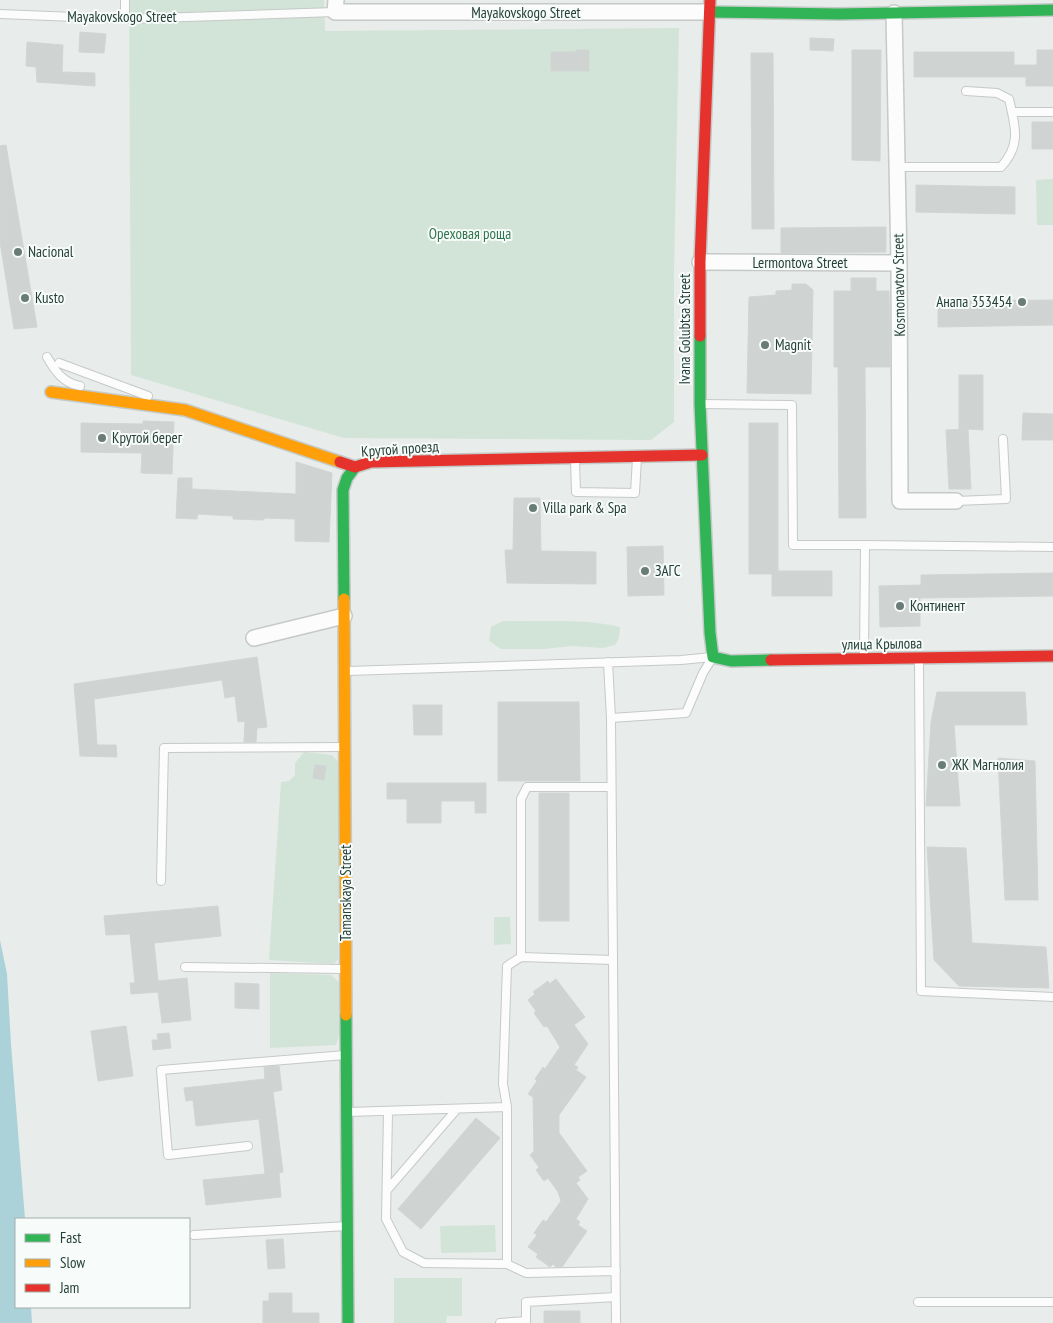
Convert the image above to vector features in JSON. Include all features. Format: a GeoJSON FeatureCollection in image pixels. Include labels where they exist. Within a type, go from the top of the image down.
{"type":"FeatureCollection","features":[{"type":"Feature","properties":{"kind":"street","name":"Mayakovskogo Street"},"geometry":{"type":"LineString","coordinates":[[335,6],[838,7],[894,13],[1053,10]]}},
{"type":"Feature","properties":{"kind":"street","name":"Ivana Golubtsa Street"},"geometry":{"type":"LineString","coordinates":[[710,6],[700,262],[700,404],[712,657]]}},
{"type":"Feature","properties":{"kind":"street","name":"Kosmonavtov Street"},"geometry":{"type":"LineString","coordinates":[[894,13],[899,263],[900,501],[956,501]]}},
{"type":"Feature","properties":{"kind":"street","name":"Lermontova Street"},"geometry":{"type":"LineString","coordinates":[[700,262],[899,263]]}},
{"type":"Feature","properties":{"kind":"street","name":"Крутой проезд"},"geometry":{"type":"LineString","coordinates":[[51,392],[185,410],[355,467],[371,462],[702,455]]}},
{"type":"Feature","properties":{"kind":"street","name":"Tamanskaya Street"},"geometry":{"type":"LineString","coordinates":[[348,1323],[343,490],[347,478],[355,467]]}},
{"type":"Feature","properties":{"kind":"street"},"geometry":{"type":"LineString","coordinates":[[254,638],[344,616]]}},
{"type":"Feature","properties":{"kind":"street","name":"улица Крылова"},"geometry":{"type":"LineString","coordinates":[[712,657],[731,661],[1053,656]]}},
{"type":"Feature","properties":{"kind":"lane"},"geometry":{"type":"LineString","coordinates":[[125,0],[125,19]]}},
{"type":"Feature","properties":{"kind":"lane","name":"Mayakovskogo Street"},"geometry":{"type":"LineString","coordinates":[[0,14],[125,19],[335,6]]}},
{"type":"Feature","properties":{"kind":"lane"},"geometry":{"type":"LineString","coordinates":[[897,167],[1001,167],[1010,157],[1016,132],[1009,99],[997,93],[966,91]]}},
{"type":"Feature","properties":{"kind":"lane"},"geometry":{"type":"LineString","coordinates":[[1012,112],[1053,112]]}},
{"type":"Feature","properties":{"kind":"lane"},"geometry":{"type":"LineString","coordinates":[[47,357],[58,374],[72,385],[86,388]]}},
{"type":"Feature","properties":{"kind":"lane"},"geometry":{"type":"LineString","coordinates":[[60,363],[185,410]]}},
{"type":"Feature","properties":{"kind":"lane"},"geometry":{"type":"LineString","coordinates":[[110,390],[134,391]]}},
{"type":"Feature","properties":{"kind":"lane"},"geometry":{"type":"LineString","coordinates":[[700,404],[792,405],[793,545],[1053,547]]}},
{"type":"Feature","properties":{"kind":"lane"},"geometry":{"type":"LineString","coordinates":[[956,501],[1006,499],[1003,439]]}},
{"type":"Feature","properties":{"kind":"lane"},"geometry":{"type":"LineString","coordinates":[[575,458],[576,492],[636,492],[637,456]]}},
{"type":"Feature","properties":{"kind":"lane"},"geometry":{"type":"LineString","coordinates":[[864,659],[865,545]]}},
{"type":"Feature","properties":{"kind":"lane"},"geometry":{"type":"LineString","coordinates":[[344,671],[681,660],[712,657]]}},
{"type":"Feature","properties":{"kind":"lane"},"geometry":{"type":"LineString","coordinates":[[611,718],[686,713],[712,657]]}},
{"type":"Feature","properties":{"kind":"lane"},"geometry":{"type":"LineString","coordinates":[[919,658],[921,991],[1053,997]]}},
{"type":"Feature","properties":{"kind":"lane"},"geometry":{"type":"LineString","coordinates":[[608,662],[611,718],[616,1323]]}},
{"type":"Feature","properties":{"kind":"lane"},"geometry":{"type":"LineString","coordinates":[[161,881],[164,748],[345,747]]}},
{"type":"Feature","properties":{"kind":"lane"},"geometry":{"type":"LineString","coordinates":[[521,957],[521,799],[527,787],[611,787]]}},
{"type":"Feature","properties":{"kind":"lane"},"geometry":{"type":"LineString","coordinates":[[506,1264],[507,1108],[503,1084],[507,966],[521,957],[613,960]]}},
{"type":"Feature","properties":{"kind":"lane"},"geometry":{"type":"LineString","coordinates":[[185,967],[347,970]]}},
{"type":"Feature","properties":{"kind":"lane"},"geometry":{"type":"LineString","coordinates":[[248,1146],[168,1155],[161,1070],[347,1055]]}},
{"type":"Feature","properties":{"kind":"lane"},"geometry":{"type":"LineString","coordinates":[[347,1112],[507,1108]]}},
{"type":"Feature","properties":{"kind":"lane"},"geometry":{"type":"LineString","coordinates":[[388,1189],[458,1109]]}},
{"type":"Feature","properties":{"kind":"lane"},"geometry":{"type":"LineString","coordinates":[[388,1112],[386,1219],[403,1252],[424,1263],[506,1264],[526,1273],[616,1271]]}},
{"type":"Feature","properties":{"kind":"lane"},"geometry":{"type":"LineString","coordinates":[[194,1236],[348,1226]]}},
{"type":"Feature","properties":{"kind":"lane"},"geometry":{"type":"LineString","coordinates":[[500,1323],[526,1322],[526,1302],[616,1296]]}},
{"type":"Feature","properties":{"kind":"lane"},"geometry":{"type":"LineString","coordinates":[[918,1302],[1053,1302]]}},
{"type":"Feature","properties":{"kind":"green space","name":"Ореховая роща"},"geometry":{"type":"Polygon","coordinates":[[[129,0],[324,0],[325,31],[679,28],[674,269],[674,422],[651,440],[344,438],[131,375],[129,0]]]}},
{"type":"Feature","properties":{"kind":"green space"},"geometry":{"type":"Polygon","coordinates":[[[1053,179],[1053,225],[1037,225],[1036,180],[1053,179]]]}},
{"type":"Feature","properties":{"kind":"green space"},"geometry":{"type":"Polygon","coordinates":[[[503,621],[577,621],[606,624],[620,627],[619,638],[615,645],[603,648],[572,646],[544,649],[501,649],[489,641],[491,627],[503,621]]]}},
{"type":"Feature","properties":{"kind":"green space"},"geometry":{"type":"Polygon","coordinates":[[[304,752],[332,755],[339,763],[338,959],[334,964],[269,960],[281,782],[289,781],[295,775],[295,763],[304,752]]]}},
{"type":"Feature","properties":{"kind":"green space"},"geometry":{"type":"Polygon","coordinates":[[[494,917],[510,917],[511,944],[494,945],[494,917]]]}},
{"type":"Feature","properties":{"kind":"green space"},"geometry":{"type":"Polygon","coordinates":[[[270,973],[331,975],[339,982],[340,1033],[336,1045],[270,1048],[270,973]]]}},
{"type":"Feature","properties":{"kind":"green space"},"geometry":{"type":"Polygon","coordinates":[[[495,1225],[496,1252],[441,1253],[440,1226],[495,1225]]]}},
{"type":"Feature","properties":{"kind":"green space"},"geometry":{"type":"Polygon","coordinates":[[[394,1278],[462,1278],[462,1316],[447,1316],[446,1323],[394,1323],[394,1278]]]}},
{"type":"Feature","properties":{"kind":"water"},"geometry":{"type":"Polygon","coordinates":[[[0,940],[7,974],[25,1218],[15,1218],[15,1308],[31,1308],[32,1323],[0,1323],[0,940]]]}},
{"type":"Feature","properties":{"kind":"building"},"geometry":{"type":"Polygon","coordinates":[[[80,32],[106,34],[104,53],[79,52],[80,32]]]}},
{"type":"Feature","properties":{"kind":"building"},"geometry":{"type":"Polygon","coordinates":[[[810,38],[834,39],[833,51],[810,50],[810,38]]]}},
{"type":"Feature","properties":{"kind":"building"},"geometry":{"type":"Polygon","coordinates":[[[27,42],[63,45],[62,72],[95,73],[95,86],[37,82],[36,67],[26,66],[27,42]]]}},
{"type":"Feature","properties":{"kind":"building"},"geometry":{"type":"Polygon","coordinates":[[[576,50],[589,50],[589,71],[551,71],[551,52],[576,52],[576,50]]]}},
{"type":"Feature","properties":{"kind":"building"},"geometry":{"type":"Polygon","coordinates":[[[852,50],[881,50],[880,161],[852,160],[852,50]]]}},
{"type":"Feature","properties":{"kind":"building"},"geometry":{"type":"Polygon","coordinates":[[[1037,50],[1053,50],[1053,86],[1026,86],[1026,77],[914,77],[914,52],[1014,52],[1014,65],[1037,65],[1037,50]]]}},
{"type":"Feature","properties":{"kind":"building"},"geometry":{"type":"Polygon","coordinates":[[[751,53],[773,53],[774,229],[752,229],[751,53]]]}},
{"type":"Feature","properties":{"kind":"building"},"geometry":{"type":"Polygon","coordinates":[[[1032,122],[1053,122],[1053,149],[1032,149],[1032,122]]]}},
{"type":"Feature","properties":{"kind":"building"},"geometry":{"type":"Polygon","coordinates":[[[6,145],[37,327],[14,329],[0,242],[0,146],[6,145]]]}},
{"type":"Feature","properties":{"kind":"building"},"geometry":{"type":"Polygon","coordinates":[[[916,185],[1015,187],[1015,214],[916,212],[916,185]]]}},
{"type":"Feature","properties":{"kind":"building"},"geometry":{"type":"Polygon","coordinates":[[[886,227],[886,252],[781,253],[781,228],[886,227]]]}},
{"type":"Feature","properties":{"kind":"building"},"geometry":{"type":"Polygon","coordinates":[[[851,278],[876,278],[876,291],[889,291],[890,367],[865,367],[866,518],[839,518],[838,367],[834,367],[834,291],[851,291],[851,278]]]}},
{"type":"Feature","properties":{"kind":"building"},"geometry":{"type":"Polygon","coordinates":[[[792,284],[806,284],[813,290],[811,394],[747,393],[749,297],[776,295],[776,291],[792,290],[792,284]]]}},
{"type":"Feature","properties":{"kind":"building"},"geometry":{"type":"Polygon","coordinates":[[[1053,300],[1053,325],[938,327],[938,301],[1053,300]]]}},
{"type":"Feature","properties":{"kind":"building"},"geometry":{"type":"Polygon","coordinates":[[[959,375],[983,375],[983,430],[968,429],[971,489],[949,489],[946,430],[966,429],[959,429],[959,375]]]}},
{"type":"Feature","properties":{"kind":"building"},"geometry":{"type":"Polygon","coordinates":[[[1023,413],[1053,414],[1053,440],[1022,440],[1023,413]]]}},
{"type":"Feature","properties":{"kind":"building"},"geometry":{"type":"Polygon","coordinates":[[[143,421],[174,422],[172,474],[141,473],[142,453],[81,452],[81,423],[143,424],[143,421]]]}},
{"type":"Feature","properties":{"kind":"building"},"geometry":{"type":"Polygon","coordinates":[[[749,423],[778,423],[778,571],[832,571],[832,596],[772,596],[772,574],[749,574],[749,423]]]}},
{"type":"Feature","properties":{"kind":"building"},"geometry":{"type":"Polygon","coordinates":[[[296,462],[332,473],[329,542],[295,541],[295,519],[233,519],[233,516],[198,514],[197,519],[176,518],[178,478],[192,478],[192,489],[296,494],[296,462]]]}},
{"type":"Feature","properties":{"kind":"building"},"geometry":{"type":"Polygon","coordinates":[[[514,498],[540,498],[541,551],[596,552],[596,584],[507,583],[505,550],[513,550],[514,498]]]}},
{"type":"Feature","properties":{"kind":"building","name":"ЗАГС"},"geometry":{"type":"Polygon","coordinates":[[[663,546],[664,595],[628,596],[627,547],[663,546]]]}},
{"type":"Feature","properties":{"kind":"building"},"geometry":{"type":"Polygon","coordinates":[[[1053,573],[1053,596],[920,598],[920,626],[880,627],[879,586],[921,585],[921,575],[1053,573]]]}},
{"type":"Feature","properties":{"kind":"building"},"geometry":{"type":"Polygon","coordinates":[[[257,657],[267,727],[257,728],[256,742],[244,742],[245,721],[238,722],[235,696],[225,698],[222,680],[94,699],[97,745],[116,745],[117,757],[80,756],[74,684],[257,657]]]}},
{"type":"Feature","properties":{"kind":"building","name":"ЖК Магнолия"},"geometry":{"type":"Polygon","coordinates":[[[937,692],[1025,692],[1027,725],[954,725],[960,806],[926,806],[931,722],[937,692]]]}},
{"type":"Feature","properties":{"kind":"building"},"geometry":{"type":"Polygon","coordinates":[[[498,702],[579,702],[580,781],[498,781],[498,702]]]}},
{"type":"Feature","properties":{"kind":"building"},"geometry":{"type":"Polygon","coordinates":[[[413,705],[442,705],[442,735],[414,735],[413,705]]]}},
{"type":"Feature","properties":{"kind":"building"},"geometry":{"type":"Polygon","coordinates":[[[998,758],[1035,761],[1038,900],[1005,900],[998,758]]]}},
{"type":"Feature","properties":{"kind":"building"},"geometry":{"type":"Polygon","coordinates":[[[315,765],[326,766],[324,780],[313,778],[315,765]]]}},
{"type":"Feature","properties":{"kind":"building"},"geometry":{"type":"Polygon","coordinates":[[[387,783],[486,783],[486,813],[475,813],[475,801],[441,801],[441,823],[407,823],[407,799],[387,799],[387,783]]]}},
{"type":"Feature","properties":{"kind":"building"},"geometry":{"type":"Polygon","coordinates":[[[539,793],[569,793],[569,921],[539,921],[539,793]]]}},
{"type":"Feature","properties":{"kind":"building"},"geometry":{"type":"Polygon","coordinates":[[[927,847],[966,848],[972,943],[1046,947],[1049,988],[959,986],[934,960],[927,847]]]}},
{"type":"Feature","properties":{"kind":"building"},"geometry":{"type":"Polygon","coordinates":[[[218,906],[221,936],[154,943],[158,981],[187,978],[191,1020],[162,1023],[158,992],[131,994],[130,983],[135,983],[130,934],[106,935],[104,916],[218,906]]]}},
{"type":"Feature","properties":{"kind":"building"},"geometry":{"type":"Polygon","coordinates":[[[556,979],[585,1017],[574,1025],[588,1044],[574,1065],[578,1067],[576,1070],[586,1077],[559,1115],[559,1133],[587,1171],[578,1177],[580,1180],[576,1183],[588,1199],[576,1219],[580,1222],[578,1225],[587,1231],[562,1267],[556,1267],[553,1264],[550,1267],[536,1257],[538,1254],[528,1247],[537,1235],[534,1233],[543,1220],[546,1222],[561,1201],[558,1192],[548,1178],[544,1181],[536,1170],[539,1167],[530,1155],[534,1151],[533,1097],[528,1094],[537,1081],[535,1079],[543,1067],[545,1069],[560,1047],[547,1026],[544,1027],[534,1013],[536,1011],[528,1000],[535,994],[533,992],[548,981],[549,984],[556,979]]]}},
{"type":"Feature","properties":{"kind":"building"},"geometry":{"type":"Polygon","coordinates":[[[235,983],[259,984],[259,1009],[235,1008],[235,983]]]}},
{"type":"Feature","properties":{"kind":"building"},"geometry":{"type":"Polygon","coordinates":[[[126,1026],[133,1076],[98,1081],[91,1031],[126,1026]]]}},
{"type":"Feature","properties":{"kind":"building"},"geometry":{"type":"Polygon","coordinates":[[[169,1033],[171,1048],[153,1050],[152,1040],[158,1040],[157,1034],[169,1033]]]}},
{"type":"Feature","properties":{"kind":"building"},"geometry":{"type":"Polygon","coordinates":[[[279,1066],[282,1090],[273,1092],[283,1172],[279,1173],[281,1197],[206,1205],[203,1180],[265,1174],[259,1119],[196,1126],[193,1100],[186,1101],[184,1088],[265,1079],[264,1067],[279,1066]]]}},
{"type":"Feature","properties":{"kind":"building"},"geometry":{"type":"Polygon","coordinates":[[[476,1118],[500,1138],[421,1229],[398,1209],[476,1118]]]}},
{"type":"Feature","properties":{"kind":"building"},"geometry":{"type":"Polygon","coordinates":[[[283,1239],[285,1268],[268,1269],[266,1240],[283,1239]]]}},
{"type":"Feature","properties":{"kind":"building"},"geometry":{"type":"Polygon","coordinates":[[[269,1293],[292,1293],[292,1313],[319,1313],[319,1323],[263,1323],[263,1301],[269,1301],[269,1293]]]}},
{"type":"Feature","properties":{"kind":"building"},"geometry":{"type":"Polygon","coordinates":[[[544,1311],[580,1311],[580,1323],[544,1323],[544,1311]]]}},
{"type":"Feature","properties":{"kind":"traffic: fast"},"geometry":{"type":"LineString","coordinates":[[710,12],[838,14],[1053,10]]}},
{"type":"Feature","properties":{"kind":"traffic: fast"},"geometry":{"type":"LineString","coordinates":[[700,336],[700,404],[710,633],[713,657],[731,661],[771,660]]}},
{"type":"Feature","properties":{"kind":"traffic: fast"},"geometry":{"type":"LineString","coordinates":[[344,599],[343,490],[347,478],[355,467]]}},
{"type":"Feature","properties":{"kind":"traffic: fast"},"geometry":{"type":"LineString","coordinates":[[346,1015],[348,1323]]}},
{"type":"Feature","properties":{"kind":"traffic: slow"},"geometry":{"type":"LineString","coordinates":[[51,392],[185,410],[340,462]]}},
{"type":"Feature","properties":{"kind":"traffic: slow"},"geometry":{"type":"LineString","coordinates":[[344,599],[346,1015]]}},
{"type":"Feature","properties":{"kind":"traffic: jam"},"geometry":{"type":"LineString","coordinates":[[700,336],[700,262],[710,0]]}},
{"type":"Feature","properties":{"kind":"traffic: jam"},"geometry":{"type":"LineString","coordinates":[[340,462],[355,467],[371,462],[702,455]]}},
{"type":"Feature","properties":{"kind":"traffic: jam"},"geometry":{"type":"LineString","coordinates":[[771,660],[1053,656]]}},
{"type":"Feature","properties":{"kind":"place","name":"Nacional"},"geometry":{"type":"Point","coordinates":[18,252]}},
{"type":"Feature","properties":{"kind":"place","name":"Kusto"},"geometry":{"type":"Point","coordinates":[25,298]}},
{"type":"Feature","properties":{"kind":"place","name":"Анапа 353454"},"geometry":{"type":"Point","coordinates":[1022,302]}},
{"type":"Feature","properties":{"kind":"place","name":"Magnit"},"geometry":{"type":"Point","coordinates":[765,345]}},
{"type":"Feature","properties":{"kind":"place","name":"Крутой берег"},"geometry":{"type":"Point","coordinates":[102,438]}},
{"type":"Feature","properties":{"kind":"place","name":"Villa park & Spa"},"geometry":{"type":"Point","coordinates":[533,508]}},
{"type":"Feature","properties":{"kind":"place","name":"ЗАГС"},"geometry":{"type":"Point","coordinates":[645,571]}},
{"type":"Feature","properties":{"kind":"place","name":"Континент"},"geometry":{"type":"Point","coordinates":[900,606]}},
{"type":"Feature","properties":{"kind":"place","name":"ЖК Магнолия"},"geometry":{"type":"Point","coordinates":[942,765]}}]}
